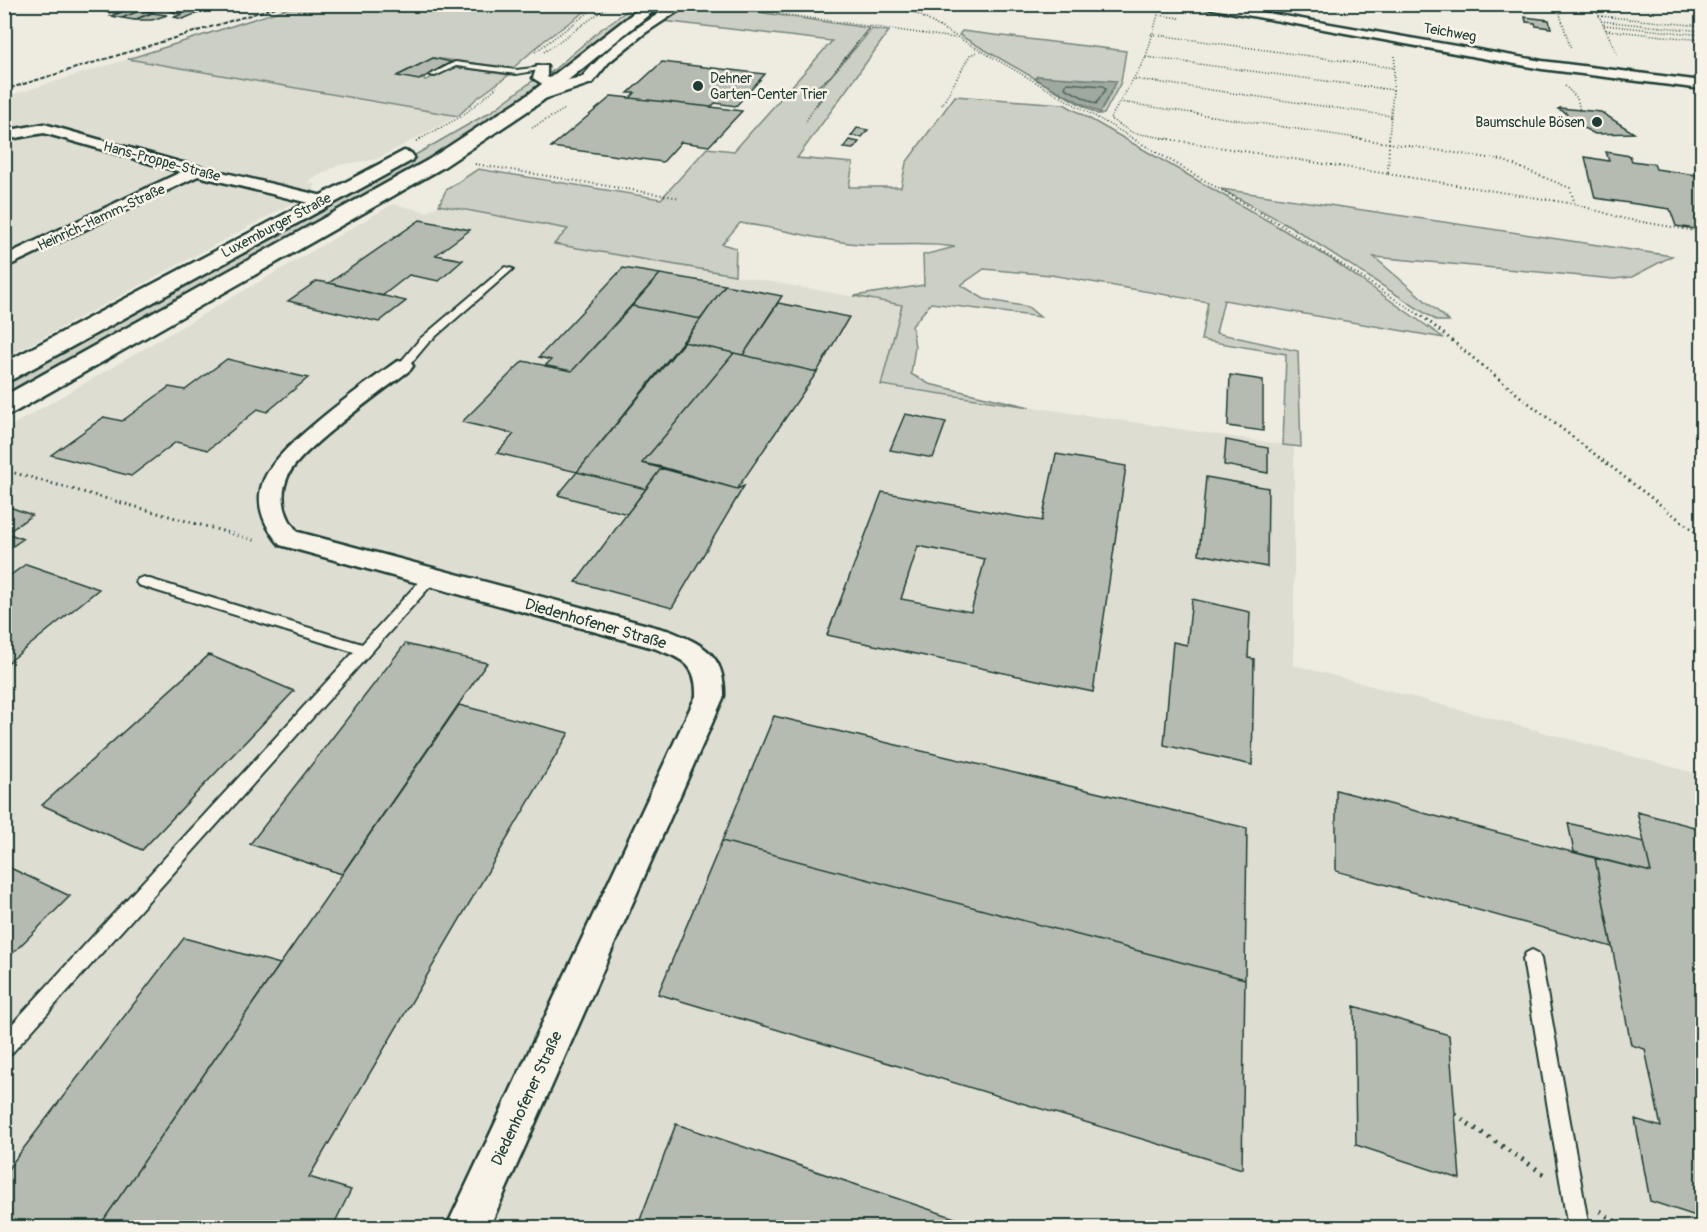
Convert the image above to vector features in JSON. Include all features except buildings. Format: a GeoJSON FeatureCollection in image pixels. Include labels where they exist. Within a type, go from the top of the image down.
{"type":"FeatureCollection","features":[{"type":"Feature","properties":{"kind":"main road"},"geometry":{"type":"LineString","coordinates":[[613,17],[630,4]]}},
{"type":"Feature","properties":{"kind":"main road","name":"Luxemburger Straße"},"geometry":{"type":"LineString","coordinates":[[4,374],[432,141],[548,72],[655,4]]}},
{"type":"Feature","properties":{"kind":"main road","name":"Luxemburger Straße"},"geometry":{"type":"LineString","coordinates":[[4,407],[435,164],[535,98],[548,72]]}},
{"type":"Feature","properties":{"kind":"street"},"geometry":{"type":"LineString","coordinates":[[162,4],[178,8],[195,4]]}},
{"type":"Feature","properties":{"kind":"street","name":"Luxemburger Straße"},"geometry":{"type":"LineString","coordinates":[[535,98],[587,80],[604,59],[630,41],[641,30],[683,4]]}},
{"type":"Feature","properties":{"kind":"street","name":"Teichweg"},"geometry":{"type":"LineString","coordinates":[[1192,4],[1702,86]]}},
{"type":"Feature","properties":{"kind":"street"},"geometry":{"type":"LineString","coordinates":[[548,72],[574,85]]}},
{"type":"Feature","properties":{"kind":"street","name":"Hans-Proppe-Straße"},"geometry":{"type":"LineString","coordinates":[[4,136],[44,129],[197,171],[321,201]]}},
{"type":"Feature","properties":{"kind":"street","name":"Heinrich-Hamm-Straße"},"geometry":{"type":"LineString","coordinates":[[4,262],[197,171]]}},
{"type":"Feature","properties":{"kind":"street"},"geometry":{"type":"LineString","coordinates":[[289,539],[277,526],[272,504],[271,493],[280,469],[345,409],[404,366]]}},
{"type":"Feature","properties":{"kind":"street","name":"Diedenhofener Straße"},"geometry":{"type":"LineString","coordinates":[[289,539],[660,639],[698,657],[707,666],[712,680],[710,696],[467,1227]]}},
{"type":"Feature","properties":{"kind":"lane"},"geometry":{"type":"LineString","coordinates":[[211,4],[241,4]]}},
{"type":"Feature","properties":{"kind":"lane"},"geometry":{"type":"LineString","coordinates":[[433,75],[455,64],[516,72],[548,72]]}},
{"type":"Feature","properties":{"kind":"lane"},"geometry":{"type":"LineString","coordinates":[[404,366],[424,341],[508,269]]}},
{"type":"Feature","properties":{"kind":"lane"},"geometry":{"type":"LineString","coordinates":[[4,1047],[431,577]]}},
{"type":"Feature","properties":{"kind":"lane"},"geometry":{"type":"LineString","coordinates":[[143,582],[364,650]]}},
{"type":"Feature","properties":{"kind":"lane"},"geometry":{"type":"LineString","coordinates":[[1532,958],[1579,1227]]}},
{"type":"Feature","properties":{"kind":"path"},"geometry":{"type":"LineString","coordinates":[[516,72],[544,45],[600,4]]}},
{"type":"Feature","properties":{"kind":"path"},"geometry":{"type":"LineString","coordinates":[[708,4],[869,28],[956,38]]}},
{"type":"Feature","properties":{"kind":"path"},"geometry":{"type":"LineString","coordinates":[[900,4],[977,52],[1276,222],[1406,305],[1460,345],[1599,459],[1702,537]]}},
{"type":"Feature","properties":{"kind":"path"},"geometry":{"type":"LineString","coordinates":[[1557,4],[1576,67]]}},
{"type":"Feature","properties":{"kind":"path"},"geometry":{"type":"LineString","coordinates":[[1596,10],[1617,55],[1628,56]]}},
{"type":"Feature","properties":{"kind":"path"},"geometry":{"type":"LineString","coordinates":[[1180,18],[1158,15],[1146,57],[1110,119],[1132,133],[1575,204],[1625,219],[1702,232]]}},
{"type":"Feature","properties":{"kind":"path"},"geometry":{"type":"LineString","coordinates":[[1599,16],[1702,26]]}},
{"type":"Feature","properties":{"kind":"path"},"geometry":{"type":"LineString","coordinates":[[1601,21],[1702,31]]}},
{"type":"Feature","properties":{"kind":"path"},"geometry":{"type":"LineString","coordinates":[[1603,25],[1702,35]]}},
{"type":"Feature","properties":{"kind":"path"},"geometry":{"type":"LineString","coordinates":[[805,123],[823,93],[818,87],[831,76],[869,28]]}},
{"type":"Feature","properties":{"kind":"path"},"geometry":{"type":"LineString","coordinates":[[1605,30],[1702,40]]}},
{"type":"Feature","properties":{"kind":"path"},"geometry":{"type":"LineString","coordinates":[[1151,34],[1395,68]]}},
{"type":"Feature","properties":{"kind":"path"},"geometry":{"type":"LineString","coordinates":[[1388,174],[1396,49]]}},
{"type":"Feature","properties":{"kind":"path"},"geometry":{"type":"LineString","coordinates":[[942,105],[970,55],[977,52]]}},
{"type":"Feature","properties":{"kind":"path"},"geometry":{"type":"LineString","coordinates":[[1146,57],[1394,90]]}},
{"type":"Feature","properties":{"kind":"path"},"geometry":{"type":"LineString","coordinates":[[1135,79],[1391,116]]}},
{"type":"Feature","properties":{"kind":"path"},"geometry":{"type":"LineString","coordinates":[[1120,102],[1502,160],[1570,188],[1575,204]]}},
{"type":"Feature","properties":{"kind":"path"},"geometry":{"type":"LineString","coordinates":[[472,163],[662,198],[680,198]]}},
{"type":"Feature","properties":{"kind":"path"},"geometry":{"type":"LineString","coordinates":[[4,470],[268,543],[289,539]]}},
{"type":"Feature","properties":{"kind":"path"},"geometry":{"type":"LineString","coordinates":[[1455,1115],[1554,1181]]}},
{"type":"Feature","properties":{"kind":"path"},"geometry":{"type":"LineString","coordinates":[[1594,1208],[1624,1227]]}},
{"type":"Feature","properties":{"kind":"shaded area"},"geometry":{"type":"Polygon","coordinates":[[[298,5],[594,5],[545,40],[513,68],[433,58],[398,75],[426,80],[457,67],[509,75],[476,99],[458,116],[128,59],[298,5]]]}},
{"type":"Feature","properties":{"kind":"shaded area"},"geometry":{"type":"Polygon","coordinates":[[[635,5],[647,5],[555,74],[550,73],[600,30],[635,5]]]}},
{"type":"Feature","properties":{"kind":"shaded area"},"geometry":{"type":"Polygon","coordinates":[[[661,5],[677,5],[638,27],[584,77],[563,82],[661,5]]]}},
{"type":"Feature","properties":{"kind":"shaded area"},"geometry":{"type":"Polygon","coordinates":[[[690,5],[708,5],[869,28],[833,73],[872,29],[889,31],[797,158],[853,163],[849,187],[901,187],[906,163],[955,96],[1064,104],[1331,259],[1444,338],[1224,300],[1216,333],[1298,351],[1301,447],[1283,445],[1286,354],[1201,340],[1208,302],[1051,275],[984,269],[961,285],[984,299],[1028,307],[1040,317],[931,303],[912,326],[915,347],[911,374],[929,384],[1030,407],[881,385],[902,305],[854,296],[924,285],[923,255],[955,247],[849,243],[740,223],[722,244],[736,248],[735,275],[554,244],[568,229],[439,205],[446,190],[478,169],[661,199],[707,148],[734,151],[832,41],[662,21],[690,5]],[[830,77],[817,87],[823,93],[816,106],[827,92],[822,86],[830,77]]]}},
{"type":"Feature","properties":{"kind":"shaded area"},"geometry":{"type":"Polygon","coordinates":[[[962,31],[1126,51],[1121,82],[1104,114],[1097,114],[959,35],[962,31]]]}},
{"type":"Feature","properties":{"kind":"shaded area"},"geometry":{"type":"Polygon","coordinates":[[[128,59],[458,116],[377,159],[339,165],[316,177],[307,182],[314,184],[315,191],[5,358],[5,97],[128,59]]]}},
{"type":"Feature","properties":{"kind":"shaded area"},"geometry":{"type":"Polygon","coordinates":[[[535,79],[540,86],[453,146],[5,399],[5,382],[424,150],[492,111],[535,79]]]}},
{"type":"Feature","properties":{"kind":"shaded area"},"geometry":{"type":"Polygon","coordinates":[[[1221,189],[1672,256],[1632,277],[1614,279],[1374,257],[1449,321],[1437,321],[1290,226],[1221,189]]]}},
{"type":"Feature","properties":{"kind":"shaded area"},"geometry":{"type":"Polygon","coordinates":[[[393,204],[427,212],[439,205],[569,229],[555,244],[902,305],[882,385],[1294,446],[1294,665],[1702,775],[1702,1227],[5,1227],[4,430],[393,204]]]}},
{"type":"Feature","properties":{"kind":"water"},"geometry":{"type":"Polygon","coordinates":[[[1037,76],[1117,81],[1100,113],[1035,79],[1037,76]]]}},
{"type":"Feature","properties":{"kind":"railway"},"geometry":{"type":"LineString","coordinates":[[4,90],[286,4]]}},
{"type":"Feature","properties":{"kind":"place","name":"Dehner Garten-Center Trier"},"geometry":{"type":"Point","coordinates":[698,86]}},
{"type":"Feature","properties":{"kind":"place","name":"Baumschule Bösen"},"geometry":{"type":"Point","coordinates":[1597,122]}}]}
